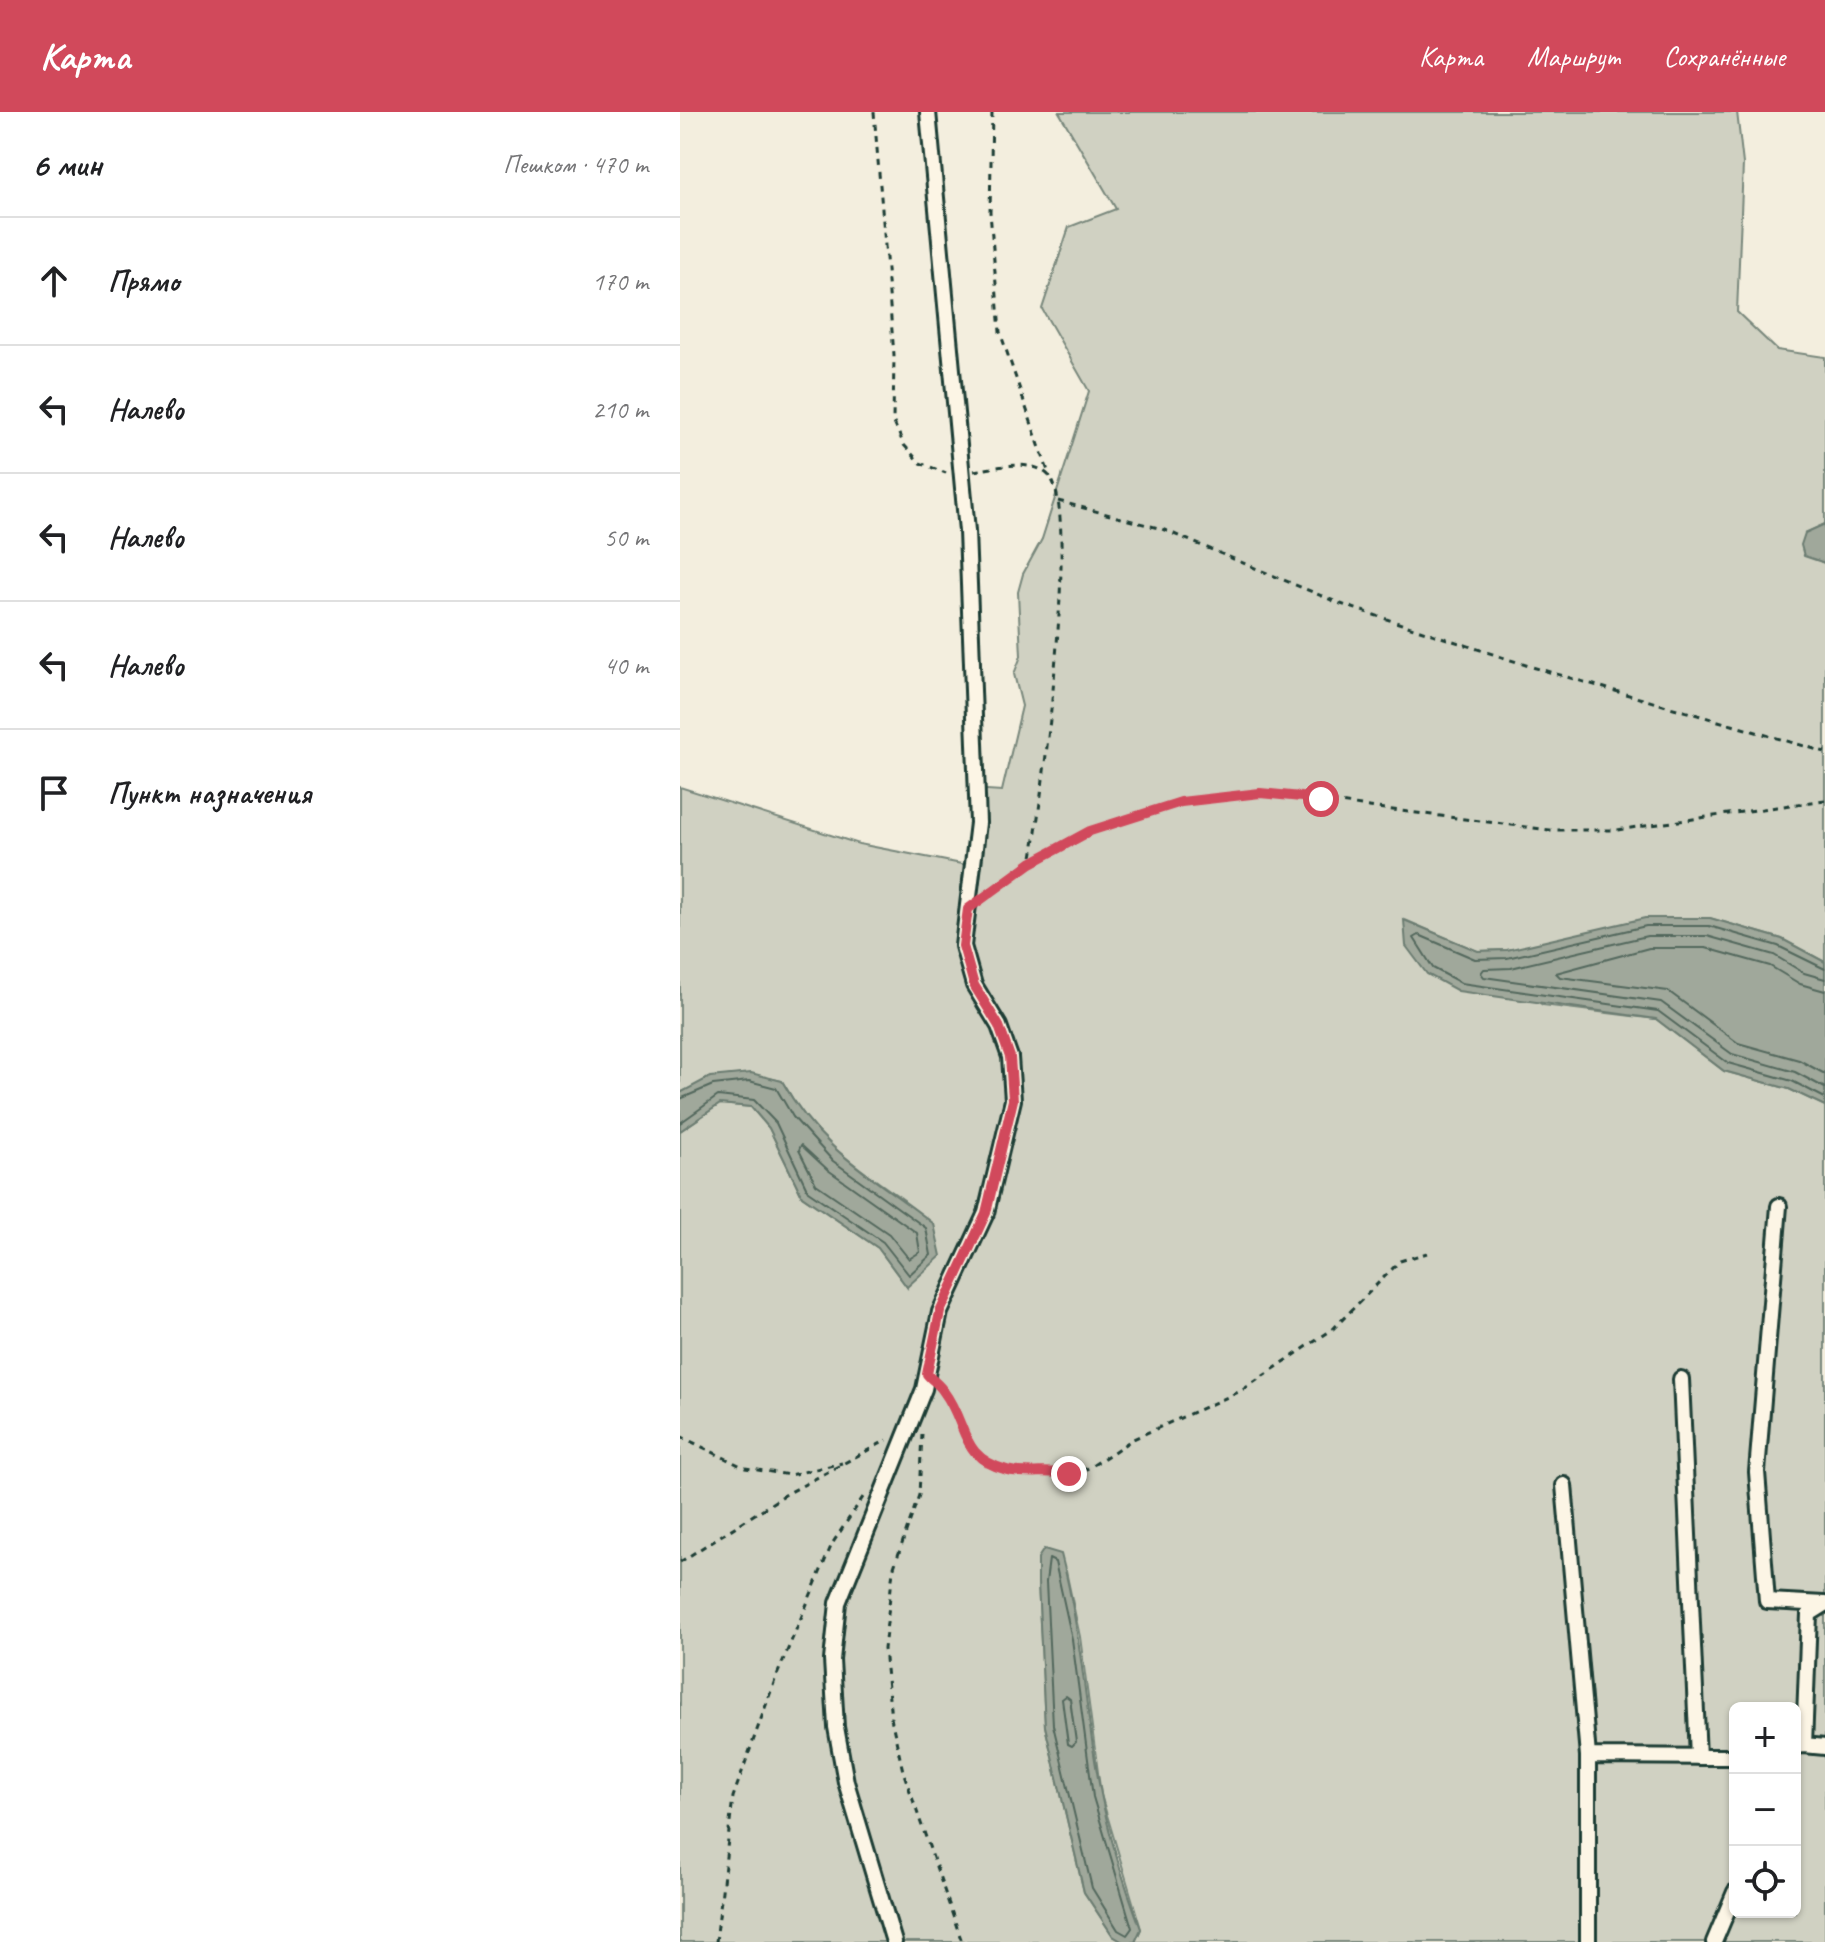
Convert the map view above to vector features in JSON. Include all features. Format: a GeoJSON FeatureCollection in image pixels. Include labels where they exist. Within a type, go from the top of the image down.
{"type":"FeatureCollection","features":[{"type":"Feature","properties":{"kind":"street"},"geometry":{"type":"LineString","coordinates":[[894,1942],[846,1782],[836,1727],[832,1660],[838,1603],[916,1424],[940,1312],[986,1213],[1013,1100],[1010,1057],[999,1026],[974,985],[963,946],[978,823],[967,531],[928,112]]}},
{"type":"Feature","properties":{"kind":"street"},"geometry":{"type":"LineString","coordinates":[[1779,1206],[1757,1472],[1767,1601],[1824,1604]]}},
{"type":"Feature","properties":{"kind":"street"},"geometry":{"type":"LineString","coordinates":[[1681,1379],[1698,1757]]}},
{"type":"Feature","properties":{"kind":"street"},"geometry":{"type":"LineString","coordinates":[[1564,1485],[1588,1756],[1588,1942]]}},
{"type":"Feature","properties":{"kind":"street"},"geometry":{"type":"LineString","coordinates":[[1801,1731],[1809,1614],[1824,1604]]}},
{"type":"Feature","properties":{"kind":"street"},"geometry":{"type":"LineString","coordinates":[[1801,1746],[1825,1747]]}},
{"type":"Feature","properties":{"kind":"street"},"geometry":{"type":"LineString","coordinates":[[1588,1756],[1729,1757]]}},
{"type":"Feature","properties":{"kind":"street"},"geometry":{"type":"LineString","coordinates":[[1714,1942],[1729,1906]]}},
{"type":"Feature","properties":{"kind":"path"},"geometry":{"type":"LineString","coordinates":[[992,112],[990,212],[1000,332],[1050,477]]}},
{"type":"Feature","properties":{"kind":"path"},"geometry":{"type":"LineString","coordinates":[[1058,501],[1162,529],[1341,604],[1515,661],[1825,752]]}},
{"type":"Feature","properties":{"kind":"path"},"geometry":{"type":"LineString","coordinates":[[968,909],[1031,863],[1090,831],[1181,802],[1260,793],[1550,830],[1617,830],[1825,800]]}},
{"type":"Feature","properties":{"kind":"path"},"geometry":{"type":"LineString","coordinates":[[927,1374],[945,1392],[967,1443],[985,1463],[1010,1471],[1069,1474],[1089,1468],[1133,1439],[1241,1391],[1333,1329],[1400,1261],[1427,1253]]}},
{"type":"Feature","properties":{"kind":"path"},"geometry":{"type":"LineString","coordinates":[[680,1562],[845,1462],[916,1424],[919,1495],[893,1570],[884,1649],[891,1718],[903,1771],[962,1942]]}},
{"type":"Feature","properties":{"kind":"path"},"geometry":{"type":"LineString","coordinates":[[680,1436],[745,1468],[790,1475],[845,1462]]}},
{"type":"Feature","properties":{"kind":"path"},"geometry":{"type":"LineString","coordinates":[[716,1942],[733,1797],[775,1680],[832,1544],[866,1492]]}},
{"type":"Feature","properties":{"kind":"shaded area"},"geometry":{"type":"Polygon","coordinates":[[[1059,112],[1737,112],[1743,164],[1737,312],[1777,350],[1825,357],[1825,524],[1805,533],[1821,562],[1825,563],[1825,962],[1782,939],[1710,918],[1507,950],[1477,951],[1405,920],[1543,1005],[1656,1019],[1724,1071],[1789,1089],[1825,1106],[1825,1942],[1135,1942],[1141,1929],[1101,1795],[1080,1637],[1066,1571],[1038,1582],[1045,1726],[1084,1892],[1113,1936],[1123,1942],[680,1942],[680,1131],[720,1104],[751,1107],[769,1128],[802,1196],[878,1248],[907,1287],[904,1200],[835,1148],[807,1119],[782,1081],[754,1075],[730,1075],[706,1081],[680,1093],[680,787],[859,844],[972,866],[971,789],[1002,791],[1022,706],[1014,674],[1021,656],[1018,592],[1023,574],[1042,539],[1089,391],[1042,309],[1069,227],[1116,209],[1059,112]]]}},
{"type":"Feature","properties":{"kind":"water"},"geometry":{"type":"Polygon","coordinates":[[[1825,524],[1825,563],[1804,556],[1801,545],[1805,533],[1825,524]]]}},
{"type":"Feature","properties":{"kind":"water"},"geometry":{"type":"Polygon","coordinates":[[[1645,918],[1710,918],[1782,939],[1825,962],[1825,1106],[1789,1089],[1724,1071],[1656,1019],[1458,991],[1427,974],[1406,946],[1404,920],[1478,951],[1507,950],[1645,918]]]}},
{"type":"Feature","properties":{"kind":"water"},"geometry":{"type":"Polygon","coordinates":[[[751,1073],[782,1081],[797,1106],[831,1145],[934,1224],[941,1256],[907,1287],[878,1248],[802,1196],[769,1128],[751,1107],[720,1104],[680,1131],[680,1093],[710,1077],[751,1073]]]}},
{"type":"Feature","properties":{"kind":"water"},"geometry":{"type":"Polygon","coordinates":[[[1044,1549],[1061,1554],[1068,1584],[1101,1794],[1118,1863],[1141,1929],[1135,1942],[1123,1942],[1113,1936],[1084,1892],[1045,1726],[1038,1582],[1038,1558],[1044,1549]]]}},
{"type":"Feature","properties":{"kind":"route"},"geometry":{"type":"LineString","coordinates":[[1069,1474],[1010,1471],[985,1463],[967,1443],[945,1392],[927,1374],[940,1312],[986,1213],[1013,1100],[1010,1057],[999,1026],[974,985],[963,946],[968,909],[1031,863],[1090,831],[1181,802],[1260,793],[1321,799]]}}]}
